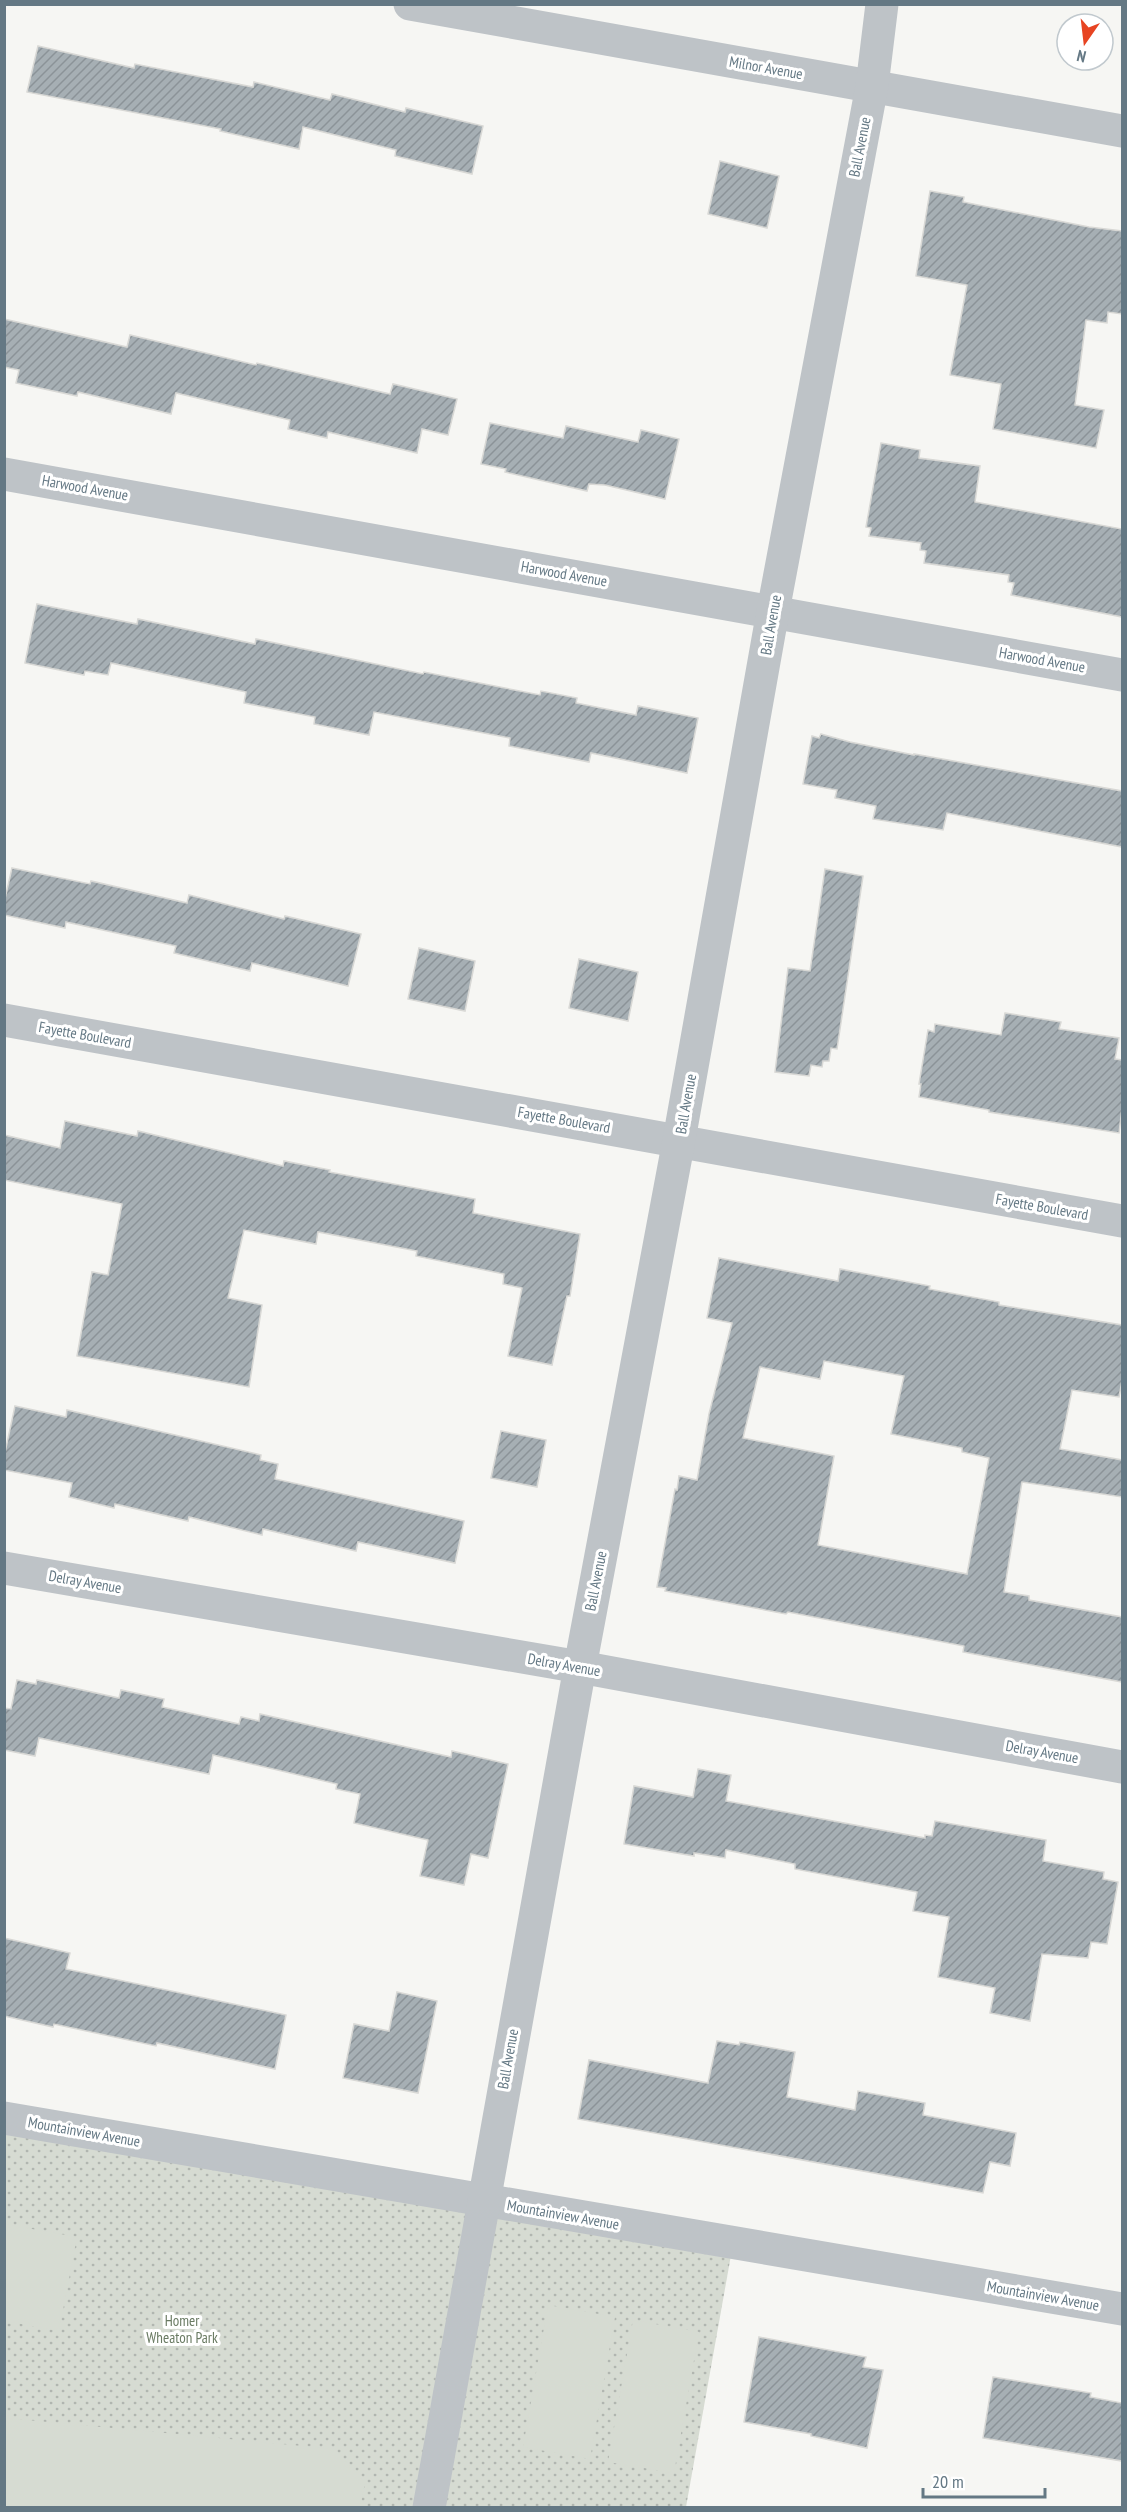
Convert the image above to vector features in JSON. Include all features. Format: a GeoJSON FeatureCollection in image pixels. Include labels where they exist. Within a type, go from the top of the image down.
{"type":"FeatureCollection","features":[{"type":"Feature","properties":{"kind":"street","name":"Milnor Avenue"},"geometry":{"type":"LineString","coordinates":[[410,4],[1122,131]]}},
{"type":"Feature","properties":{"kind":"street","name":"Ball Avenue"},"geometry":{"type":"LineString","coordinates":[[429,2508],[579,1667],[679,1140],[773,611],[872,86],[882,4]]}},
{"type":"Feature","properties":{"kind":"street","name":"Harwood Avenue"},"geometry":{"type":"LineString","coordinates":[[4,474],[1122,675]]}},
{"type":"Feature","properties":{"kind":"street","name":"Fayette Boulevard"},"geometry":{"type":"LineString","coordinates":[[4,1020],[1122,1221]]}},
{"type":"Feature","properties":{"kind":"street","name":"Delray Avenue"},"geometry":{"type":"LineString","coordinates":[[4,1568],[579,1667],[1122,1767]]}},
{"type":"Feature","properties":{"kind":"street","name":"Mountainview Avenue"},"geometry":{"type":"LineString","coordinates":[[4,2118],[1122,2309]]}},
{"type":"Feature","properties":{"kind":"green space","name":"Homer Wheaton Park"},"geometry":{"type":"Polygon","coordinates":[[[4,2118],[733,2244],[686,2507],[5,2507],[4,2118]]]}},
{"type":"Feature","properties":{"kind":"green space"},"geometry":{"type":"Polygon","coordinates":[[[4,2224],[77,2237],[59,2331],[5,2321],[4,2224]]]}},
{"type":"Feature","properties":{"kind":"green space"},"geometry":{"type":"Polygon","coordinates":[[[548,2305],[615,2317],[590,2459],[523,2447],[548,2305]]]}},
{"type":"Feature","properties":{"kind":"green space"},"geometry":{"type":"Polygon","coordinates":[[[633,2320],[699,2332],[674,2473],[608,2462],[633,2320]]]}},
{"type":"Feature","properties":{"kind":"green space"},"geometry":{"type":"Polygon","coordinates":[[[5,2418],[335,2449],[365,2483],[360,2507],[5,2507],[5,2418]]]}},
{"type":"Feature","properties":{"kind":"building"},"geometry":{"type":"Polygon","coordinates":[[[38,46],[134,68],[135,64],[253,87],[254,82],[330,100],[332,94],[405,112],[406,108],[483,126],[472,174],[395,156],[396,150],[303,127],[299,149],[220,131],[221,129],[27,92],[38,46]]]}},
{"type":"Feature","properties":{"kind":"building"},"geometry":{"type":"Polygon","coordinates":[[[720,161],[779,176],[767,228],[708,214],[720,161]]]}},
{"type":"Feature","properties":{"kind":"building"},"geometry":{"type":"Polygon","coordinates":[[[930,191],[964,197],[963,202],[1089,227],[1122,231],[1122,314],[1108,312],[1107,323],[1086,320],[1075,405],[1104,410],[1096,448],[993,429],[1001,384],[950,375],[967,285],[916,276],[930,191]]]}},
{"type":"Feature","properties":{"kind":"building"},"geometry":{"type":"Polygon","coordinates":[[[4,319],[127,347],[130,335],[390,394],[393,384],[457,399],[448,435],[422,429],[417,453],[328,432],[327,438],[288,429],[290,420],[176,393],[171,414],[78,392],[77,396],[16,383],[19,370],[4,367],[4,319]]]}},
{"type":"Feature","properties":{"kind":"building"},"geometry":{"type":"Polygon","coordinates":[[[490,423],[563,438],[566,426],[638,442],[641,430],[679,439],[665,499],[605,485],[589,484],[587,491],[505,472],[506,469],[481,464],[490,423]]]}},
{"type":"Feature","properties":{"kind":"building"},"geometry":{"type":"Polygon","coordinates":[[[881,443],[920,450],[919,458],[980,466],[975,502],[1122,529],[1122,617],[1011,595],[1014,583],[1008,582],[1009,575],[924,563],[926,551],[920,550],[921,543],[869,536],[871,528],[866,527],[881,443]]]}},
{"type":"Feature","properties":{"kind":"building"},"geometry":{"type":"Polygon","coordinates":[[[37,604],[137,624],[138,619],[255,644],[256,639],[423,674],[424,672],[540,695],[541,691],[577,698],[576,703],[636,715],[638,706],[698,718],[687,773],[591,753],[589,762],[509,746],[510,738],[374,712],[369,735],[314,724],[315,717],[244,703],[246,692],[111,663],[108,675],[85,671],[84,675],[25,663],[37,604]]]}},
{"type":"Feature","properties":{"kind":"building"},"geometry":{"type":"Polygon","coordinates":[[[821,734],[914,755],[1122,791],[1122,847],[947,813],[943,830],[873,819],[876,806],[835,798],[837,790],[803,784],[812,736],[819,738],[821,734]]]}},
{"type":"Feature","properties":{"kind":"building"},"geometry":{"type":"Polygon","coordinates":[[[12,868],[90,884],[91,881],[187,903],[189,895],[284,919],[285,916],[361,934],[348,986],[252,963],[250,971],[174,953],[176,946],[66,922],[65,928],[4,915],[4,903],[12,868]]]}},
{"type":"Feature","properties":{"kind":"building"},"geometry":{"type":"Polygon","coordinates":[[[825,869],[863,876],[837,1049],[831,1048],[829,1061],[823,1061],[822,1067],[811,1065],[809,1076],[775,1072],[788,968],[810,971],[825,869]]]}},
{"type":"Feature","properties":{"kind":"building"},"geometry":{"type":"Polygon","coordinates":[[[419,948],[475,961],[465,1011],[408,999],[419,948]]]}},
{"type":"Feature","properties":{"kind":"building"},"geometry":{"type":"Polygon","coordinates":[[[579,959],[638,972],[628,1021],[569,1008],[579,959]]]}},
{"type":"Feature","properties":{"kind":"building"},"geometry":{"type":"Polygon","coordinates":[[[1005,1013],[1061,1022],[1059,1029],[1119,1038],[1115,1059],[1122,1060],[1122,1108],[1119,1133],[989,1112],[989,1110],[919,1097],[928,1030],[934,1032],[935,1024],[1001,1035],[1005,1013]]]}},
{"type":"Feature","properties":{"kind":"building"},"geometry":{"type":"Polygon","coordinates":[[[65,1121],[137,1136],[138,1131],[283,1166],[284,1161],[330,1170],[329,1172],[475,1199],[473,1213],[580,1234],[570,1296],[567,1296],[552,1365],[508,1356],[522,1288],[503,1284],[504,1274],[416,1256],[417,1251],[318,1232],[316,1244],[244,1230],[228,1298],[262,1305],[249,1387],[77,1356],[92,1272],[108,1275],[122,1204],[4,1180],[4,1135],[60,1148],[65,1121]]]}},
{"type":"Feature","properties":{"kind":"building"},"geometry":{"type":"Polygon","coordinates":[[[719,1258],[838,1281],[840,1269],[930,1286],[929,1289],[999,1302],[999,1305],[1122,1325],[1122,1381],[1119,1397],[1072,1390],[1060,1449],[1122,1460],[1122,1497],[1022,1482],[1004,1592],[1029,1596],[1029,1600],[1122,1617],[1122,1682],[963,1652],[964,1646],[665,1591],[666,1588],[657,1587],[675,1489],[677,1490],[679,1476],[697,1480],[709,1414],[732,1323],[707,1318],[719,1258]],[[824,1361],[820,1379],[760,1367],[743,1438],[834,1456],[818,1545],[967,1574],[989,1458],[962,1452],[962,1448],[891,1434],[904,1376],[824,1361]]]}},
{"type":"Feature","properties":{"kind":"building"},"geometry":{"type":"Polygon","coordinates":[[[15,1406],[66,1417],[67,1410],[261,1455],[260,1460],[278,1464],[275,1479],[464,1521],[455,1563],[358,1542],[356,1551],[263,1529],[262,1535],[189,1517],[188,1521],[115,1504],[114,1508],[69,1497],[72,1483],[4,1470],[4,1457],[15,1406]]]}},
{"type":"Feature","properties":{"kind":"building"},"geometry":{"type":"Polygon","coordinates":[[[501,1431],[546,1440],[537,1487],[491,1478],[501,1431]]]}},
{"type":"Feature","properties":{"kind":"building"},"geometry":{"type":"Polygon","coordinates":[[[17,1680],[36,1684],[37,1680],[119,1698],[121,1690],[164,1699],[162,1707],[239,1724],[241,1717],[259,1721],[260,1714],[451,1757],[452,1751],[508,1764],[488,1858],[471,1854],[464,1885],[420,1876],[428,1840],[354,1823],[360,1794],[336,1789],[337,1784],[213,1755],[209,1774],[39,1738],[35,1756],[4,1750],[4,1708],[11,1709],[17,1680]]]}},
{"type":"Feature","properties":{"kind":"building"},"geometry":{"type":"Polygon","coordinates":[[[698,1769],[731,1775],[726,1801],[925,1838],[925,1835],[932,1836],[935,1821],[1046,1840],[1043,1861],[1104,1872],[1103,1879],[1118,1882],[1107,1944],[1091,1942],[1088,1958],[1042,1954],[1030,2021],[990,2013],[995,1988],[938,1977],[949,1917],[913,1911],[917,1892],[795,1869],[795,1864],[726,1850],[725,1858],[694,1853],[694,1856],[624,1844],[634,1786],[693,1797],[698,1769]]]}},
{"type":"Feature","properties":{"kind":"building"},"geometry":{"type":"Polygon","coordinates":[[[4,1938],[70,1953],[66,1969],[286,2015],[275,2069],[157,2043],[156,2046],[54,2024],[53,2027],[4,2016],[4,1938]]]}},
{"type":"Feature","properties":{"kind":"building"},"geometry":{"type":"Polygon","coordinates":[[[397,1992],[437,2001],[418,2093],[343,2078],[354,2024],[389,2031],[397,1992]]]}},
{"type":"Feature","properties":{"kind":"building"},"geometry":{"type":"Polygon","coordinates":[[[717,2041],[739,2045],[740,2042],[795,2052],[787,2097],[855,2110],[858,2091],[925,2103],[923,2115],[1016,2133],[1010,2166],[990,2162],[983,2193],[578,2119],[589,2060],[708,2083],[717,2041]]]}},
{"type":"Feature","properties":{"kind":"building"},"geometry":{"type":"Polygon","coordinates":[[[759,2337],[866,2357],[863,2367],[883,2370],[867,2448],[811,2436],[811,2434],[744,2422],[759,2337]]]}},
{"type":"Feature","properties":{"kind":"building"},"geometry":{"type":"Polygon","coordinates":[[[993,2377],[1091,2393],[1090,2397],[1122,2403],[1122,2461],[983,2438],[993,2377]]]}}]}
